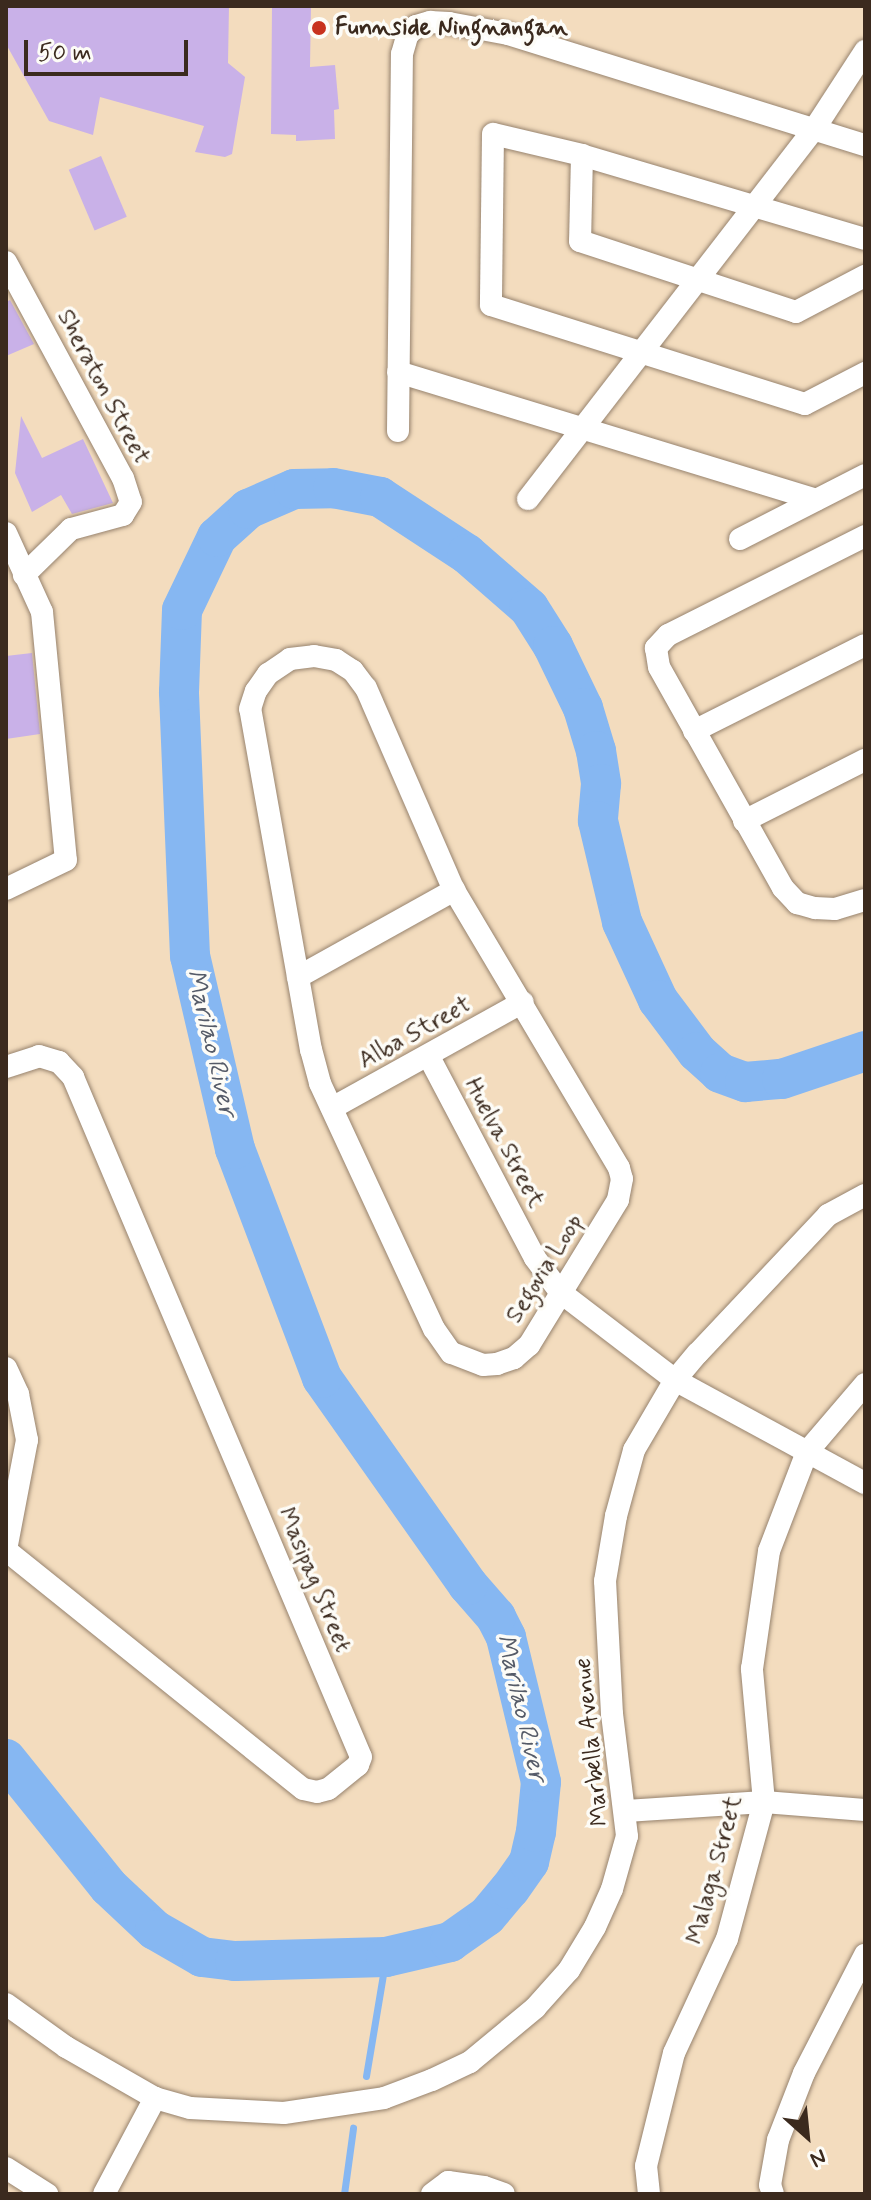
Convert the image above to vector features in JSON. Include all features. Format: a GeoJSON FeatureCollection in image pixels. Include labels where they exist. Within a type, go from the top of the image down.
{"type":"FeatureCollection","features":[{"type":"Feature","properties":{"kind":"street"},"geometry":{"type":"LineString","coordinates":[[398,431],[402,54],[407,36],[416,26],[430,22],[449,23],[508,34],[631,75],[865,145]]}},
{"type":"Feature","properties":{"kind":"street"},"geometry":{"type":"LineString","coordinates":[[528,499],[815,128],[865,51]]}},
{"type":"Feature","properties":{"kind":"street"},"geometry":{"type":"LineString","coordinates":[[865,239],[582,155],[493,134],[491,305],[805,404],[865,373]]}},
{"type":"Feature","properties":{"kind":"street"},"geometry":{"type":"LineString","coordinates":[[582,155],[580,241],[796,312],[865,276]]}},
{"type":"Feature","properties":{"kind":"street","name":"Sheraton Street"},"geometry":{"type":"LineString","coordinates":[[6,262],[123,478],[131,502],[123,515],[71,529],[24,575]]}},
{"type":"Feature","properties":{"kind":"street"},"geometry":{"type":"LineString","coordinates":[[398,372],[816,500]]}},
{"type":"Feature","properties":{"kind":"street"},"geometry":{"type":"LineString","coordinates":[[740,539],[865,475]]}},
{"type":"Feature","properties":{"kind":"street"},"geometry":{"type":"LineString","coordinates":[[6,533],[42,612],[66,860],[6,889]]}},
{"type":"Feature","properties":{"kind":"street"},"geometry":{"type":"LineString","coordinates":[[865,536],[660,640],[656,648],[659,667],[770,870],[797,903],[835,909],[865,900]]}},
{"type":"Feature","properties":{"kind":"street"},"geometry":{"type":"LineString","coordinates":[[694,731],[865,645]]}},
{"type":"Feature","properties":{"kind":"street","name":"Segovia Loop"},"geometry":{"type":"LineString","coordinates":[[314,656],[336,660],[353,671],[366,688],[454,890],[523,1002],[619,1168],[622,1179],[618,1200],[529,1345],[514,1358],[483,1365],[451,1353],[434,1329],[332,1108],[311,1050],[252,733],[250,709],[256,691],[268,674],[290,659],[314,656]]}},
{"type":"Feature","properties":{"kind":"street"},"geometry":{"type":"LineString","coordinates":[[744,821],[865,760]]}},
{"type":"Feature","properties":{"kind":"street"},"geometry":{"type":"LineString","coordinates":[[298,977],[454,890]]}},
{"type":"Feature","properties":{"kind":"street","name":"Alba Street"},"geometry":{"type":"LineString","coordinates":[[332,1108],[429,1057],[523,1002]]}},
{"type":"Feature","properties":{"kind":"street","name":"Masipag Street"},"geometry":{"type":"LineString","coordinates":[[6,1067],[39,1056],[59,1062],[73,1077],[361,1757],[358,1765],[328,1789],[317,1792],[303,1789],[6,1550]]}},
{"type":"Feature","properties":{"kind":"street","name":"Huelva Street"},"geometry":{"type":"LineString","coordinates":[[429,1057],[535,1258],[560,1292],[675,1380],[865,1483]]}},
{"type":"Feature","properties":{"kind":"street","name":"Marbella Avenue"},"geometry":{"type":"LineString","coordinates":[[6,2004],[66,2047],[155,2098],[190,2108],[284,2113],[330,2109],[384,2098],[470,2062],[535,2008],[576,1959],[612,1889],[627,1836],[612,1714],[605,1581],[616,1516],[634,1450],[675,1380],[828,1215],[865,1195]]}},
{"type":"Feature","properties":{"kind":"street"},"geometry":{"type":"LineString","coordinates":[[6,1368],[18,1394],[27,1440],[6,1550]]}},
{"type":"Feature","properties":{"kind":"street","name":"Malaga Street"},"geometry":{"type":"LineString","coordinates":[[649,2194],[646,2166],[674,2053],[727,1939],[764,1802],[752,1669],[769,1551],[807,1452],[865,1384]]}},
{"type":"Feature","properties":{"kind":"street"},"geometry":{"type":"LineString","coordinates":[[626,1811],[764,1802],[865,1810]]}},
{"type":"Feature","properties":{"kind":"street"},"geometry":{"type":"LineString","coordinates":[[773,2194],[770,2185],[778,2140],[804,2073],[865,1955]]}},
{"type":"Feature","properties":{"kind":"street"},"geometry":{"type":"LineString","coordinates":[[104,2194],[155,2098]]}},
{"type":"Feature","properties":{"kind":"street"},"geometry":{"type":"LineString","coordinates":[[6,2168],[47,2194]]}},
{"type":"Feature","properties":{"kind":"street"},"geometry":{"type":"LineString","coordinates":[[432,2194],[448,2182],[504,2194]]}},
{"type":"Feature","properties":{"kind":"building"},"geometry":{"type":"Polygon","coordinates":[[[6,6],[229,6],[228,63],[245,77],[232,154],[225,157],[195,152],[204,126],[100,97],[93,135],[49,121],[6,44],[6,6]]]}},
{"type":"Feature","properties":{"kind":"building"},"geometry":{"type":"Polygon","coordinates":[[[272,6],[311,6],[310,67],[335,65],[339,109],[334,110],[335,139],[296,141],[296,135],[271,134],[272,6]]]}},
{"type":"Feature","properties":{"kind":"building"},"geometry":{"type":"Polygon","coordinates":[[[101,156],[127,217],[95,230],[69,170],[101,156]]]}},
{"type":"Feature","properties":{"kind":"building"},"geometry":{"type":"Polygon","coordinates":[[[10,300],[34,344],[6,356],[6,302],[10,300]]]}},
{"type":"Feature","properties":{"kind":"building"},"geometry":{"type":"Polygon","coordinates":[[[21,416],[42,458],[83,439],[113,503],[72,514],[61,495],[32,512],[15,473],[21,416]]]}},
{"type":"Feature","properties":{"kind":"building"},"geometry":{"type":"Polygon","coordinates":[[[32,653],[40,734],[6,739],[6,656],[32,653]]]}},
{"type":"Feature","properties":{"kind":"waterway","name":"Marilao River"},"geometry":{"type":"LineString","coordinates":[[6,1759],[109,1887],[155,1930],[202,1957],[235,1961],[386,1957],[450,1942],[487,1916],[510,1889],[529,1862],[536,1832],[541,1782],[506,1637],[496,1617],[468,1585],[322,1378],[235,1149],[190,956],[179,692],[182,610],[217,537],[248,509],[294,489],[333,488],[380,497],[467,554],[529,608],[553,646],[583,708],[596,751],[601,784],[598,821],[622,922],[658,1000],[697,1052],[720,1073],[745,1082],[782,1079],[865,1051]]}},
{"type":"Feature","properties":{"kind":"waterway"},"geometry":{"type":"LineString","coordinates":[[366,2076],[386,1957]]}},
{"type":"Feature","properties":{"kind":"waterway"},"geometry":{"type":"LineString","coordinates":[[344,2194],[353,2128]]}},
{"type":"Feature","properties":{"kind":"place","name":"Funnside Ningnangan"},"geometry":{"type":"Point","coordinates":[319,28]}}]}
